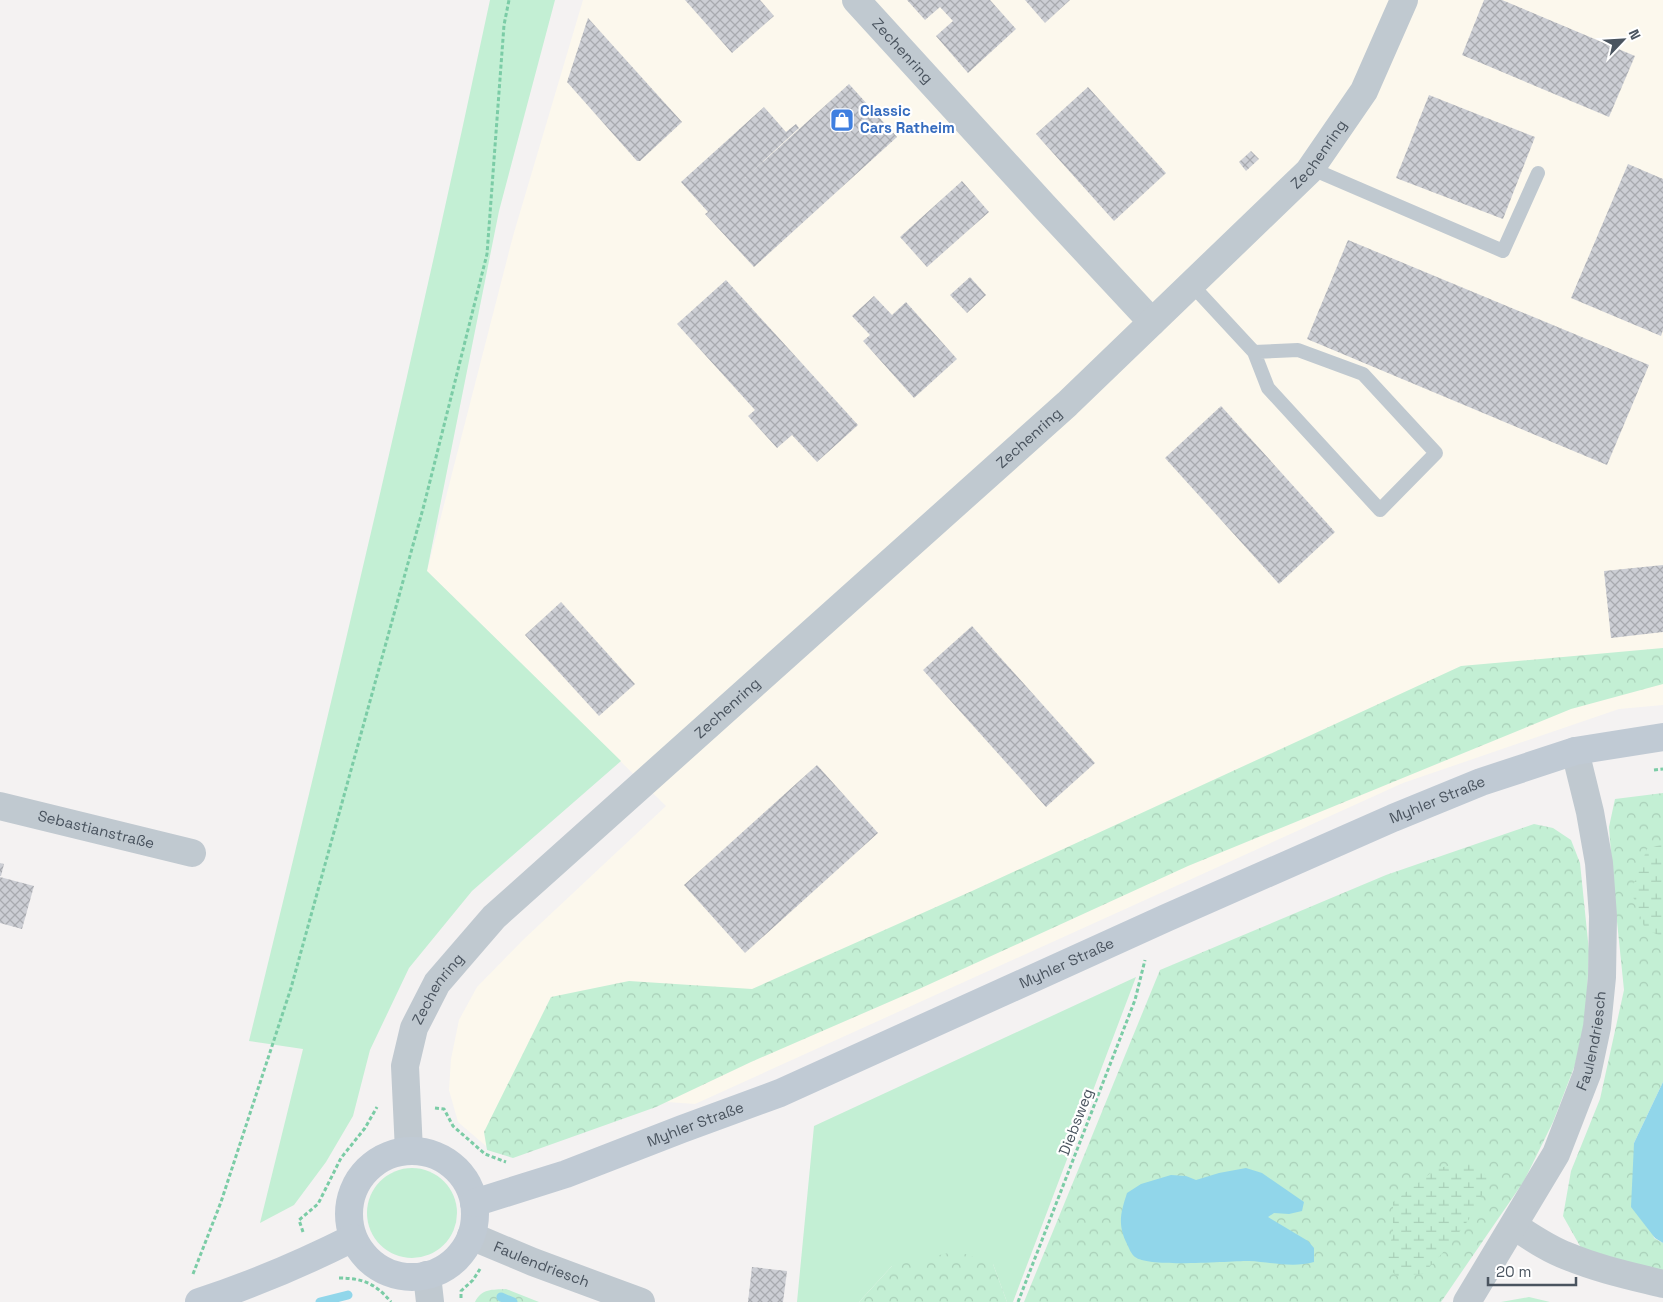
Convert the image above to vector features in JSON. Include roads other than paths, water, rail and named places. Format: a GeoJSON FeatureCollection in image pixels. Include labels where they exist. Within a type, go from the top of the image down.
{"type":"FeatureCollection","features":[{"type":"Feature","properties":{"kind":"main road","name":"Myhler Straße"},"geometry":{"type":"LineString","coordinates":[[474,1203],[566,1174],[780,1093],[1166,918],[1393,818],[1481,782],[1575,751],[1663,737]]}},
{"type":"Feature","properties":{"kind":"main road"},"geometry":{"type":"LineString","coordinates":[[409,1151],[428,1153],[445,1161],[460,1173],[467,1184],[474,1203],[471,1236],[464,1250],[442,1270],[427,1275],[403,1276],[382,1269],[373,1263],[362,1252],[354,1238],[349,1214],[350,1200],[361,1177],[368,1168],[382,1159],[409,1151]]}},
{"type":"Feature","properties":{"kind":"main road"},"geometry":{"type":"LineString","coordinates":[[199,1302],[240,1289],[311,1259],[354,1238]]}},
{"type":"Feature","properties":{"kind":"street","name":"Zechenring"},"geometry":{"type":"LineString","coordinates":[[856,0],[1152,322]]}},
{"type":"Feature","properties":{"kind":"street","name":"Zechenring"},"geometry":{"type":"LineString","coordinates":[[409,1151],[405,1066],[414,1028],[437,983],[494,917],[1067,404],[1310,168],[1364,91],[1404,0]]}},
{"type":"Feature","properties":{"kind":"street","name":"Faulendriesch"},"geometry":{"type":"LineString","coordinates":[[1467,1302],[1556,1154],[1587,1074],[1596,1027],[1602,977],[1603,916],[1599,863],[1590,812],[1575,751]]}},
{"type":"Feature","properties":{"kind":"street","name":"Sebastianstraße"},"geometry":{"type":"LineString","coordinates":[[0,806],[192,853]]}},
{"type":"Feature","properties":{"kind":"street"},"geometry":{"type":"LineString","coordinates":[[1514,1226],[1566,1256],[1605,1270],[1663,1284]]}},
{"type":"Feature","properties":{"kind":"street","name":"Faulendriesch"},"geometry":{"type":"LineString","coordinates":[[471,1236],[533,1262],[641,1302]]}},
{"type":"Feature","properties":{"kind":"street"},"geometry":{"type":"LineString","coordinates":[[427,1275],[430,1302]]}},
{"type":"Feature","properties":{"kind":"lane"},"geometry":{"type":"LineString","coordinates":[[1310,168],[1503,251],[1538,173]]}},
{"type":"Feature","properties":{"kind":"lane"},"geometry":{"type":"LineString","coordinates":[[1191,284],[1254,352],[1268,388],[1380,510],[1436,453],[1363,374],[1298,350],[1254,352]]}},
{"type":"Feature","properties":{"kind":"water"},"geometry":{"type":"Polygon","coordinates":[[[1663,1082],[1663,1243],[1655,1238],[1631,1207],[1634,1143],[1663,1082]]]}},
{"type":"Feature","properties":{"kind":"water"},"geometry":{"type":"Polygon","coordinates":[[[1246,1168],[1262,1173],[1304,1202],[1302,1211],[1289,1214],[1274,1213],[1268,1217],[1308,1241],[1314,1248],[1314,1262],[1290,1265],[1249,1261],[1171,1263],[1143,1260],[1132,1254],[1124,1237],[1121,1224],[1127,1193],[1141,1184],[1171,1175],[1186,1176],[1196,1180],[1246,1168]]]}},
{"type":"Feature","properties":{"kind":"waterway"},"geometry":{"type":"LineString","coordinates":[[320,1302],[348,1295]]}},
{"type":"Feature","properties":{"kind":"waterway"},"geometry":{"type":"LineString","coordinates":[[501,1297],[513,1302]]}},
{"type":"Feature","properties":{"kind":"place","name":"Classic Cars Ratheim"},"geometry":{"type":"Point","coordinates":[842,120]}}]}
